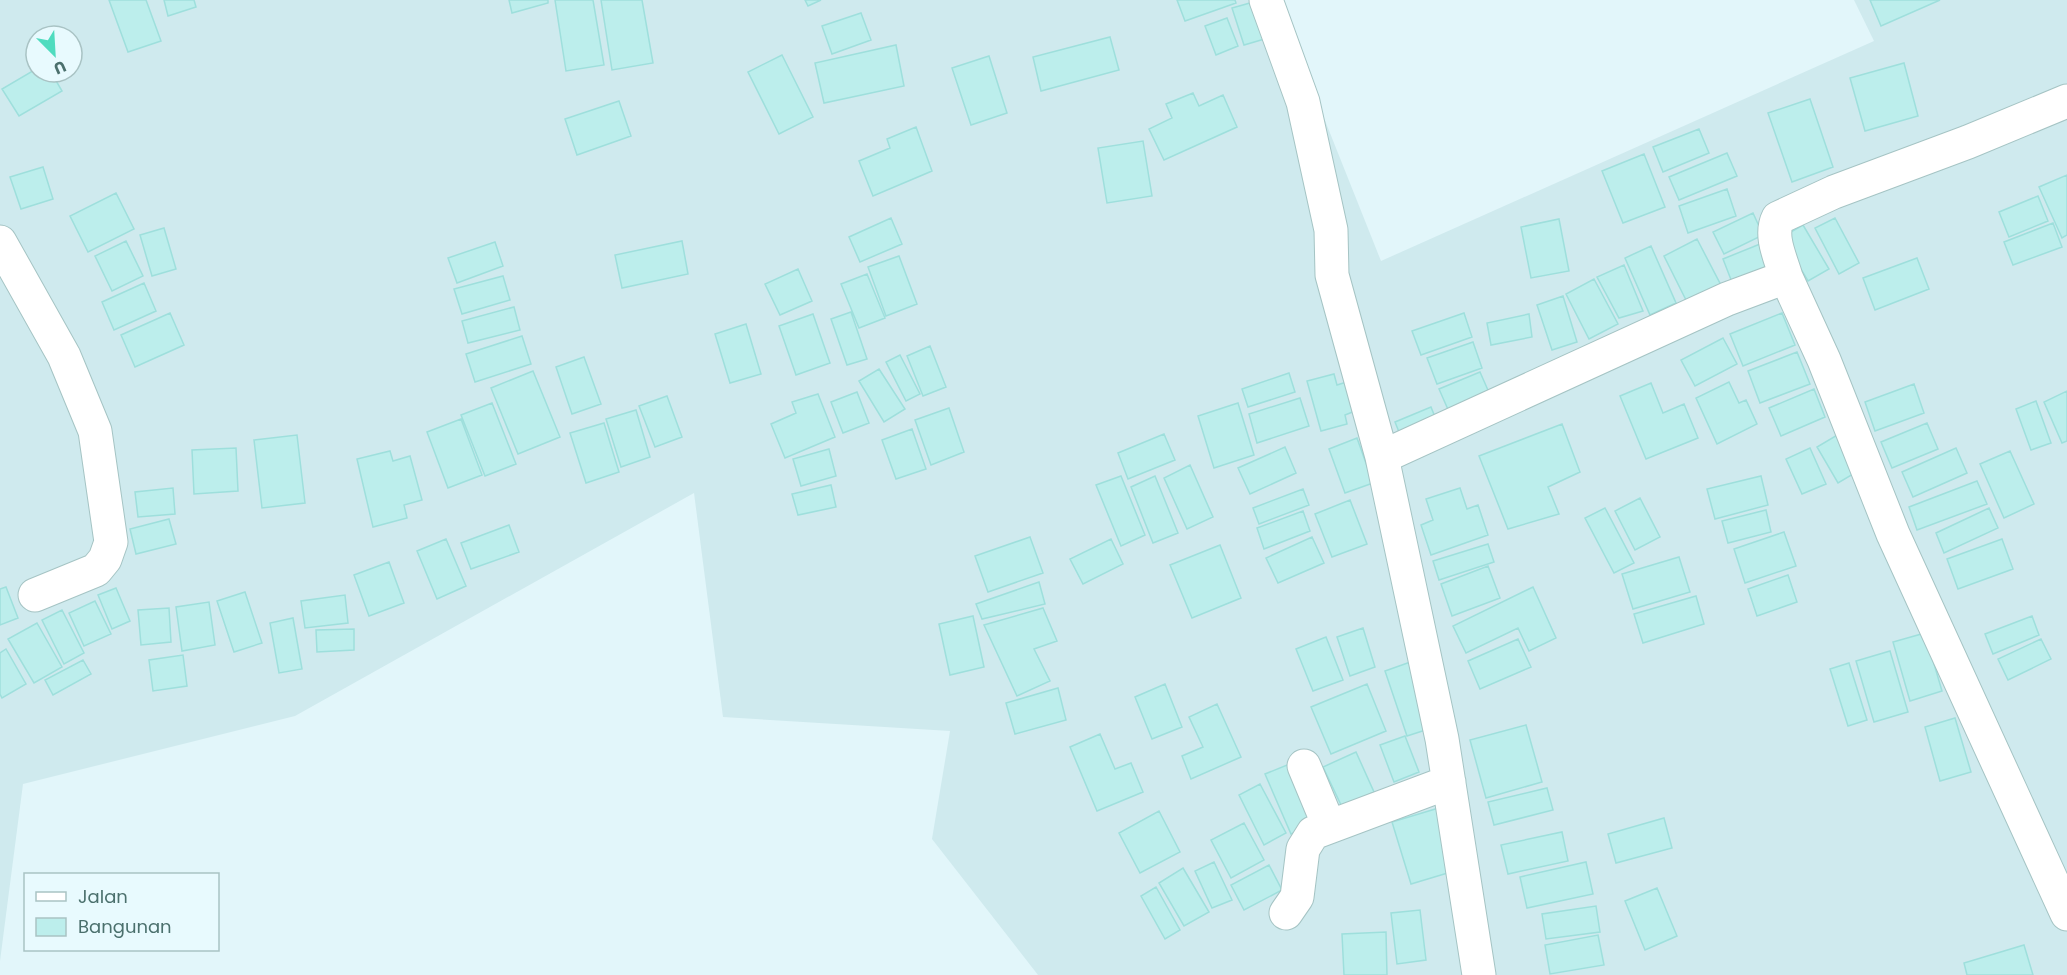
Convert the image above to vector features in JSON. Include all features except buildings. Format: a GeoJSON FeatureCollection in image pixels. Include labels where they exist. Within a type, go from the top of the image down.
{"type":"FeatureCollection","features":[{"type":"Feature","properties":{"kind":"street"},"geometry":{"type":"LineString","coordinates":[[1266,0],[1303,102],[1331,230],[1332,274],[1382,457],[1442,740],[1479,975]]}},
{"type":"Feature","properties":{"kind":"street"},"geometry":{"type":"LineString","coordinates":[[2067,101],[1968,142],[1834,192],[1778,218],[1774,226],[1786,277],[1824,360],[1893,534],[2067,914]]}},
{"type":"Feature","properties":{"kind":"street"},"geometry":{"type":"LineString","coordinates":[[0,242],[64,356],[95,431],[111,542],[105,559],[96,570],[35,595]]}},
{"type":"Feature","properties":{"kind":"street"},"geometry":{"type":"LineString","coordinates":[[1382,457],[1727,299],[1786,277]]}},
{"type":"Feature","properties":{"kind":"street"},"geometry":{"type":"LineString","coordinates":[[1304,766],[1329,826]]}},
{"type":"Feature","properties":{"kind":"street"},"geometry":{"type":"LineString","coordinates":[[1286,913],[1297,897],[1303,849],[1312,833],[1449,782]]}},
{"type":"Feature","properties":{"kind":"shaded area"},"geometry":{"type":"Polygon","coordinates":[[[0,0],[1277,0],[1381,261],[1874,41],[1854,0],[2067,0],[2067,975],[1038,975],[932,839],[950,731],[723,717],[694,493],[295,716],[23,784],[0,961],[0,0]]]}}]}
